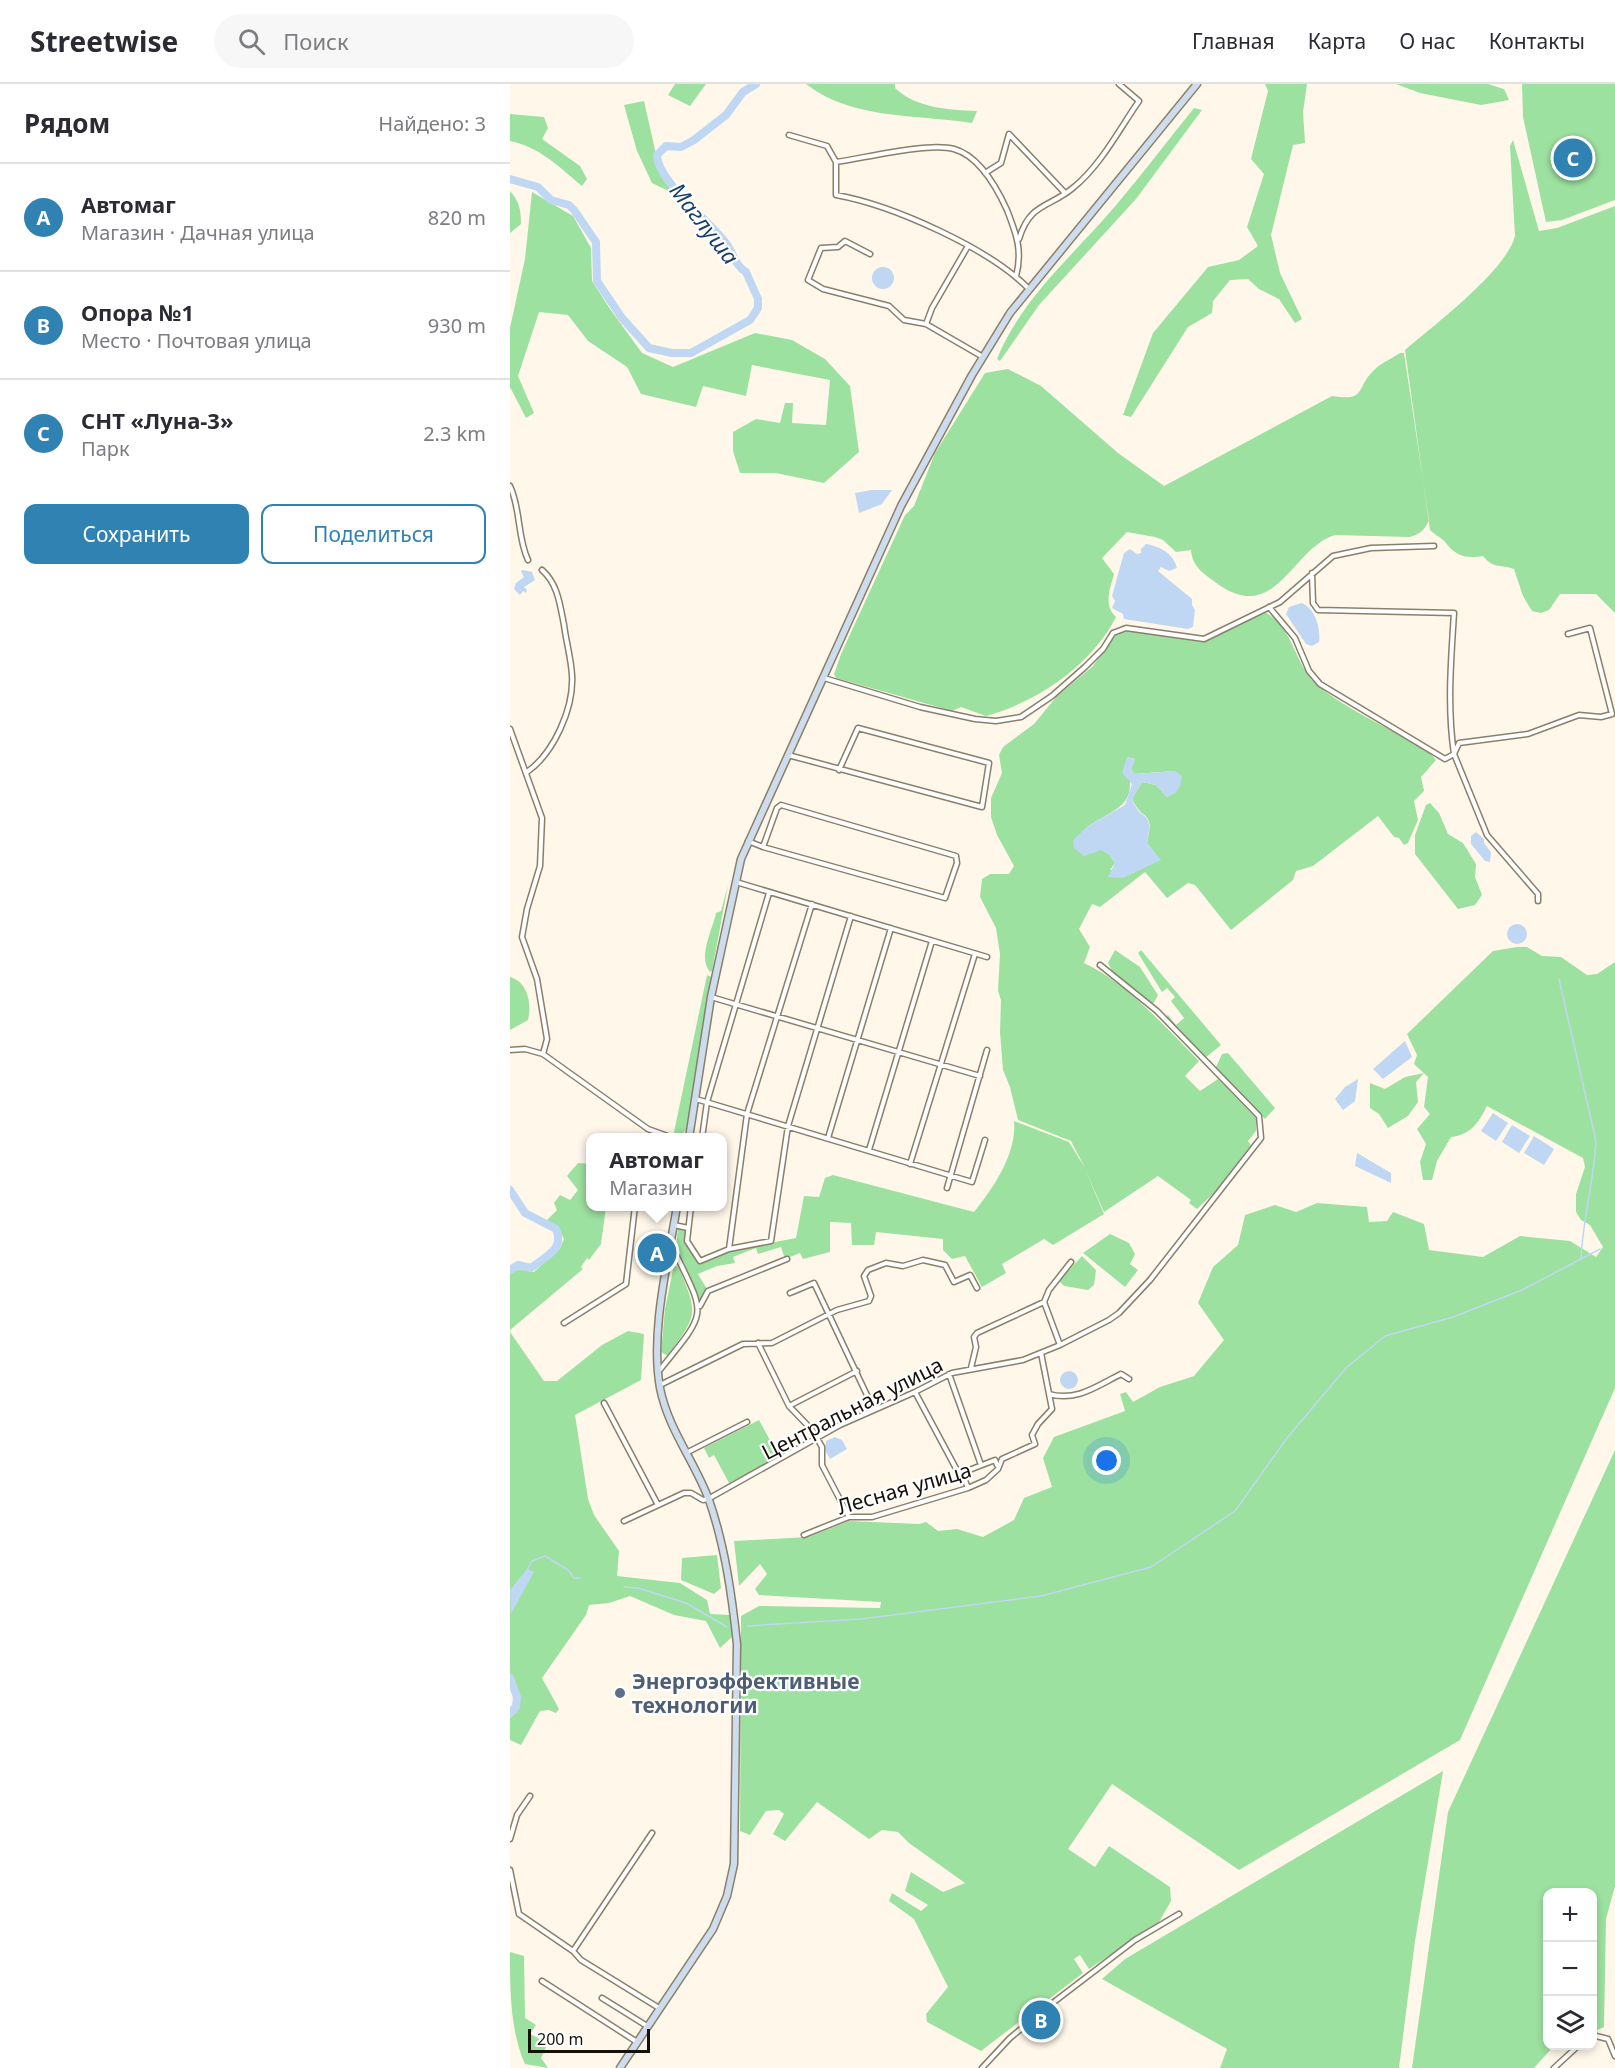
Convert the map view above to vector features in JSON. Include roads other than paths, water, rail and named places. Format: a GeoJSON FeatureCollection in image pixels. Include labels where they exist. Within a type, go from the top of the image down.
{"type":"FeatureCollection","features":[{"type":"Feature","properties":{"kind":"main road"},"geometry":{"type":"LineString","coordinates":[[690,1133],[711,997],[735,882],[748,840],[901,506],[983,357],[1010,313],[1197,84]]}},
{"type":"Feature","properties":{"kind":"main road"},"geometry":{"type":"LineString","coordinates":[[620,2068],[713,1929],[727,1896],[734,1864],[737,1644],[721,1544],[708,1499],[664,1408],[659,1385],[660,1315],[676,1211]]}},
{"type":"Feature","properties":{"kind":"street"},"geometry":{"type":"LineString","coordinates":[[1016,276],[1020,262],[1019,240],[1023,226],[1032,212],[1075,187],[1139,101],[1119,84]]}},
{"type":"Feature","properties":{"kind":"street"},"geometry":{"type":"LineString","coordinates":[[985,173],[1000,163],[1009,134],[1065,193]]}},
{"type":"Feature","properties":{"kind":"street"},"geometry":{"type":"LineString","coordinates":[[789,135],[827,146],[836,162],[836,195],[896,213],[968,246],[1016,276],[1029,290]]}},
{"type":"Feature","properties":{"kind":"street"},"geometry":{"type":"LineString","coordinates":[[836,162],[935,147],[956,149],[985,173],[1002,200],[1019,240]]}},
{"type":"Feature","properties":{"kind":"street"},"geometry":{"type":"LineString","coordinates":[[870,254],[845,241],[838,247],[821,248],[808,280],[824,289],[889,306],[904,320],[926,324],[983,357]]}},
{"type":"Feature","properties":{"kind":"street"},"geometry":{"type":"LineString","coordinates":[[926,324],[932,308],[968,246]]}},
{"type":"Feature","properties":{"kind":"street"},"geometry":{"type":"LineString","coordinates":[[510,486],[514,495],[522,544],[528,560]]}},
{"type":"Feature","properties":{"kind":"street"},"geometry":{"type":"LineString","coordinates":[[823,678],[920,708],[975,719],[996,721],[1021,717],[1052,696],[1103,649],[1113,633],[1118,630],[1126,628],[1204,639],[1280,602],[1333,556],[1371,548],[1434,546]]}},
{"type":"Feature","properties":{"kind":"street"},"geometry":{"type":"LineString","coordinates":[[527,772],[539,763],[552,746],[566,711],[572,676],[559,597],[542,570]]}},
{"type":"Feature","properties":{"kind":"street"},"geometry":{"type":"LineString","coordinates":[[1312,573],[1313,603],[1318,610],[1455,613],[1450,670],[1451,730],[1454,753],[1473,806],[1487,835],[1538,894],[1538,901]]}},
{"type":"Feature","properties":{"kind":"street"},"geometry":{"type":"LineString","coordinates":[[1269,607],[1295,638],[1309,671],[1320,684],[1445,759],[1454,753],[1459,743],[1470,740],[1528,735],[1579,715],[1601,717],[1612,714],[1590,628],[1568,634]]}},
{"type":"Feature","properties":{"kind":"street"},"geometry":{"type":"LineString","coordinates":[[788,755],[839,770],[982,807],[989,763],[858,728],[839,770]]}},
{"type":"Feature","properties":{"kind":"street"},"geometry":{"type":"LineString","coordinates":[[510,729],[542,818],[541,856],[522,937],[538,989],[547,1039],[543,1054]]}},
{"type":"Feature","properties":{"kind":"street"},"geometry":{"type":"LineString","coordinates":[[748,840],[763,847],[945,898],[957,863],[956,856],[781,805],[777,808],[763,847]]}},
{"type":"Feature","properties":{"kind":"street"},"geometry":{"type":"LineString","coordinates":[[735,882],[987,957]]}},
{"type":"Feature","properties":{"kind":"street"},"geometry":{"type":"LineString","coordinates":[[703,1133],[707,1102],[769,892]]}},
{"type":"Feature","properties":{"kind":"street"},"geometry":{"type":"LineString","coordinates":[[729,1249],[747,1114],[812,904]]}},
{"type":"Feature","properties":{"kind":"street"},"geometry":{"type":"LineString","coordinates":[[690,1211],[687,1241],[700,1261],[729,1249],[771,1240],[788,1126],[851,916]]}},
{"type":"Feature","properties":{"kind":"street"},"geometry":{"type":"LineString","coordinates":[[828,1138],[891,928]]}},
{"type":"Feature","properties":{"kind":"street"},"geometry":{"type":"LineString","coordinates":[[869,1150],[932,941]]}},
{"type":"Feature","properties":{"kind":"street"},"geometry":{"type":"LineString","coordinates":[[910,1164],[939,1064],[975,954]]}},
{"type":"Feature","properties":{"kind":"street","name":"Центральная улица"},"geometry":{"type":"LineString","coordinates":[[708,1499],[817,1438],[949,1374],[1023,1360],[1098,1327],[1119,1313],[1150,1280],[1261,1138],[1259,1116],[1157,1011],[1100,965]]}},
{"type":"Feature","properties":{"kind":"street"},"geometry":{"type":"LineString","coordinates":[[711,997],[980,1076]]}},
{"type":"Feature","properties":{"kind":"street"},"geometry":{"type":"LineString","coordinates":[[510,1050],[525,1049],[543,1054],[648,1129],[660,1133]]}},
{"type":"Feature","properties":{"kind":"street"},"geometry":{"type":"LineString","coordinates":[[947,1188],[987,1050]]}},
{"type":"Feature","properties":{"kind":"street"},"geometry":{"type":"LineString","coordinates":[[695,1099],[972,1182],[985,1140]]}},
{"type":"Feature","properties":{"kind":"street"},"geometry":{"type":"LineString","coordinates":[[564,1323],[626,1284],[633,1211]]}},
{"type":"Feature","properties":{"kind":"street"},"geometry":{"type":"LineString","coordinates":[[674,1225],[688,1228]]}},
{"type":"Feature","properties":{"kind":"street"},"geometry":{"type":"LineString","coordinates":[[672,1246],[699,1306]]}},
{"type":"Feature","properties":{"kind":"street"},"geometry":{"type":"LineString","coordinates":[[658,1372],[693,1330],[698,1318],[699,1306],[708,1291],[787,1259]]}},
{"type":"Feature","properties":{"kind":"street"},"geometry":{"type":"LineString","coordinates":[[659,1385],[743,1344],[772,1343],[837,1310],[869,1301],[871,1296],[864,1276],[868,1270],[886,1263],[903,1266],[924,1260],[945,1266],[954,1282],[970,1275],[977,1288]]}},
{"type":"Feature","properties":{"kind":"street"},"geometry":{"type":"LineString","coordinates":[[1060,1345],[1044,1302],[1048,1290],[1071,1262]]}},
{"type":"Feature","properties":{"kind":"street"},"geometry":{"type":"LineString","coordinates":[[790,1293],[814,1283],[874,1410]]}},
{"type":"Feature","properties":{"kind":"street"},"geometry":{"type":"LineString","coordinates":[[972,1368],[977,1333],[1044,1302]]}},
{"type":"Feature","properties":{"kind":"street"},"geometry":{"type":"LineString","coordinates":[[758,1343],[789,1406],[822,1446],[822,1465],[849,1517]]}},
{"type":"Feature","properties":{"kind":"street"},"geometry":{"type":"LineString","coordinates":[[1041,1353],[1049,1394],[1064,1398],[1079,1395],[1120,1374],[1129,1379]]}},
{"type":"Feature","properties":{"kind":"street"},"geometry":{"type":"LineString","coordinates":[[789,1406],[857,1371]]}},
{"type":"Feature","properties":{"kind":"street"},"geometry":{"type":"LineString","coordinates":[[949,1374],[981,1466]]}},
{"type":"Feature","properties":{"kind":"street"},"geometry":{"type":"LineString","coordinates":[[915,1392],[959,1474],[995,1460],[997,1466]]}},
{"type":"Feature","properties":{"kind":"street","name":"Лесная улица"},"geometry":{"type":"LineString","coordinates":[[804,1535],[849,1517],[872,1517],[968,1488],[986,1480],[998,1469],[997,1466],[1002,1459],[1035,1444],[1032,1435],[1052,1408],[1049,1394]]}},
{"type":"Feature","properties":{"kind":"street"},"geometry":{"type":"LineString","coordinates":[[604,1403],[658,1505]]}},
{"type":"Feature","properties":{"kind":"street"},"geometry":{"type":"LineString","coordinates":[[686,1453],[747,1422]]}},
{"type":"Feature","properties":{"kind":"street"},"geometry":{"type":"LineString","coordinates":[[962,1473],[968,1488]]}},
{"type":"Feature","properties":{"kind":"street"},"geometry":{"type":"LineString","coordinates":[[624,1521],[684,1493],[692,1493],[703,1500],[708,1499]]}},
{"type":"Feature","properties":{"kind":"street"},"geometry":{"type":"LineString","coordinates":[[510,1839],[517,1815],[530,1796]]}},
{"type":"Feature","properties":{"kind":"street"},"geometry":{"type":"LineString","coordinates":[[573,1951],[652,1833]]}},
{"type":"Feature","properties":{"kind":"street"},"geometry":{"type":"LineString","coordinates":[[510,1870],[519,1914],[573,1951],[581,1960],[659,2008]]}},
{"type":"Feature","properties":{"kind":"street"},"geometry":{"type":"LineString","coordinates":[[982,2068],[1010,2038],[1050,2005],[1136,1940],[1179,1914]]}},
{"type":"Feature","properties":{"kind":"street"},"geometry":{"type":"LineString","coordinates":[[542,1981],[637,2042]]}},
{"type":"Feature","properties":{"kind":"street"},"geometry":{"type":"LineString","coordinates":[[602,1998],[647,2026]]}},
{"type":"Feature","properties":{"kind":"street"},"geometry":{"type":"LineString","coordinates":[[1597,2036],[1608,2038],[1615,2056]]}},
{"type":"Feature","properties":{"kind":"street"},"geometry":{"type":"LineString","coordinates":[[1554,2068],[1574,2050]]}},
{"type":"Feature","properties":{"kind":"water"},"geometry":{"type":"Polygon","coordinates":[[[883,267],[891,270],[894,278],[891,286],[883,289],[875,286],[872,278],[875,270],[883,267]]]}},
{"type":"Feature","properties":{"kind":"water"},"geometry":{"type":"Polygon","coordinates":[[[892,490],[882,504],[859,513],[855,493],[892,490]]]}},
{"type":"Feature","properties":{"kind":"water"},"geometry":{"type":"Polygon","coordinates":[[[1146,544],[1157,547],[1173,558],[1177,568],[1169,571],[1161,567],[1158,571],[1192,599],[1195,610],[1193,627],[1188,629],[1124,619],[1123,614],[1112,608],[1115,601],[1112,596],[1124,553],[1130,549],[1137,554],[1141,553],[1141,549],[1146,544]]]}},
{"type":"Feature","properties":{"kind":"water"},"geometry":{"type":"Polygon","coordinates":[[[521,571],[532,572],[535,580],[524,587],[527,590],[526,593],[523,591],[520,595],[514,589],[516,583],[524,577],[521,571]]]}},
{"type":"Feature","properties":{"kind":"water"},"geometry":{"type":"Polygon","coordinates":[[[1301,603],[1310,609],[1318,625],[1319,642],[1312,646],[1306,644],[1286,614],[1289,607],[1301,603]]]}},
{"type":"Feature","properties":{"kind":"water"},"geometry":{"type":"Polygon","coordinates":[[[1127,757],[1135,759],[1131,769],[1134,774],[1175,771],[1182,776],[1178,790],[1174,794],[1167,797],[1156,785],[1142,782],[1132,800],[1148,821],[1147,843],[1161,860],[1123,878],[1108,877],[1115,863],[1110,855],[1102,850],[1084,856],[1074,848],[1073,840],[1088,826],[1125,805],[1132,784],[1122,773],[1127,757]]]}},
{"type":"Feature","properties":{"kind":"water"},"geometry":{"type":"Polygon","coordinates":[[[1476,832],[1484,839],[1484,843],[1491,852],[1490,862],[1485,861],[1471,844],[1471,836],[1476,832]]]}},
{"type":"Feature","properties":{"kind":"water"},"geometry":{"type":"Polygon","coordinates":[[[1517,924],[1524,927],[1527,934],[1524,941],[1517,944],[1510,941],[1507,934],[1510,927],[1517,924]]]}},
{"type":"Feature","properties":{"kind":"water"},"geometry":{"type":"Polygon","coordinates":[[[1405,1041],[1412,1057],[1383,1079],[1373,1069],[1405,1041]]]}},
{"type":"Feature","properties":{"kind":"water"},"geometry":{"type":"Polygon","coordinates":[[[1358,1079],[1355,1101],[1343,1110],[1335,1099],[1345,1087],[1358,1079]]]}},
{"type":"Feature","properties":{"kind":"water"},"geometry":{"type":"Polygon","coordinates":[[[1493,1113],[1508,1123],[1496,1141],[1481,1131],[1493,1113]]]}},
{"type":"Feature","properties":{"kind":"water"},"geometry":{"type":"Polygon","coordinates":[[[1512,1125],[1530,1136],[1519,1153],[1502,1142],[1512,1125]]]}},
{"type":"Feature","properties":{"kind":"water"},"geometry":{"type":"Polygon","coordinates":[[[1534,1136],[1554,1149],[1544,1165],[1524,1153],[1534,1136]]]}},
{"type":"Feature","properties":{"kind":"water"},"geometry":{"type":"Polygon","coordinates":[[[1357,1153],[1391,1173],[1391,1183],[1355,1166],[1357,1153]]]}},
{"type":"Feature","properties":{"kind":"water"},"geometry":{"type":"Polygon","coordinates":[[[1069,1371],[1075,1374],[1078,1380],[1075,1386],[1069,1389],[1063,1386],[1060,1380],[1063,1374],[1069,1371]]]}},
{"type":"Feature","properties":{"kind":"water"},"geometry":{"type":"Polygon","coordinates":[[[835,1437],[842,1440],[847,1449],[830,1459],[825,1450],[826,1441],[835,1437]]]}},
{"type":"Feature","properties":{"kind":"water"},"geometry":{"type":"Polygon","coordinates":[[[527,1569],[534,1572],[511,1614],[510,1590],[527,1569]]]}},
{"type":"Feature","properties":{"kind":"waterway","name":"Маглуша"},"geometry":{"type":"LineString","coordinates":[[510,179],[538,187],[551,200],[569,205],[574,210],[596,242],[597,281],[622,318],[649,348],[672,353],[691,353],[750,320],[758,308],[758,299],[746,272],[737,264],[728,246],[666,178],[657,155],[666,146],[681,147],[694,140],[726,115],[743,92],[756,84]]}},
{"type":"Feature","properties":{"kind":"waterway"},"geometry":{"type":"LineString","coordinates":[[1559,979],[1596,1141],[1581,1258]]}},
{"type":"Feature","properties":{"kind":"waterway","name":"Маглуша"},"geometry":{"type":"LineString","coordinates":[[510,1190],[525,1213],[556,1229],[558,1236],[556,1247],[548,1256],[531,1268],[518,1265],[510,1270]]}},
{"type":"Feature","properties":{"kind":"waterway"},"geometry":{"type":"LineString","coordinates":[[747,1626],[861,1619],[1041,1596],[1151,1567],[1235,1511],[1287,1438],[1346,1368],[1385,1336],[1453,1317],[1522,1290],[1600,1249]]}},
{"type":"Feature","properties":{"kind":"waterway"},"geometry":{"type":"LineString","coordinates":[[527,1570],[532,1561],[545,1556],[568,1570],[574,1578],[580,1578]]}},
{"type":"Feature","properties":{"kind":"waterway"},"geometry":{"type":"LineString","coordinates":[[624,1587],[638,1588],[686,1603],[727,1627]]}},
{"type":"Feature","properties":{"kind":"waterway","name":"Маглуша"},"geometry":{"type":"LineString","coordinates":[[510,1678],[517,1697],[516,1707],[510,1713]]}},
{"type":"Feature","properties":{"kind":"place","name":"СНТ «Луна-3»"},"geometry":{"type":"Point","coordinates":[1573,158]}},
{"type":"Feature","properties":{"kind":"place","name":"Автомаг"},"geometry":{"type":"Point","coordinates":[657,1253]}},
{"type":"Feature","properties":{"kind":"place","name":"Энергоэффективные технологии"},"geometry":{"type":"Point","coordinates":[620,1693]}},
{"type":"Feature","properties":{"kind":"place","name":"Опора №1"},"geometry":{"type":"Point","coordinates":[1041,2020]}}]}
